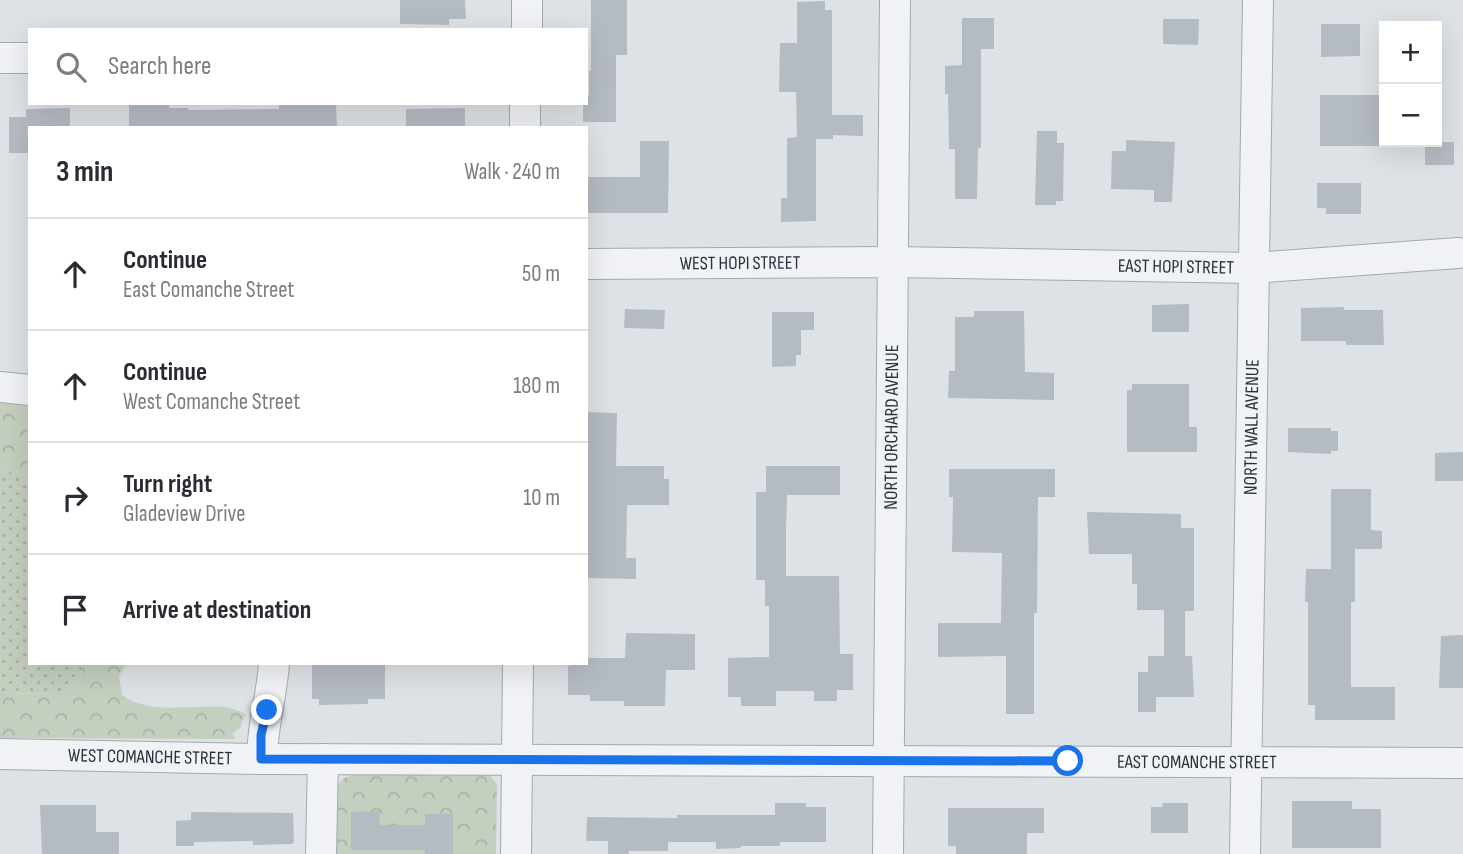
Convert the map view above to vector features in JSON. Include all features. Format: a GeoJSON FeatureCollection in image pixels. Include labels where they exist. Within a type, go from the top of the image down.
{"type":"FeatureCollection","features":[{"type":"Feature","properties":{"kind":"street"},"geometry":{"type":"LineString","coordinates":[[527,0],[527,28]]}},
{"type":"Feature","properties":{"kind":"street","name":"NORTH ORCHARD AVENUE"},"geometry":{"type":"LineString","coordinates":[[888,854],[895,0]]}},
{"type":"Feature","properties":{"kind":"street","name":"NORTH WALL AVENUE"},"geometry":{"type":"LineString","coordinates":[[1245,854],[1258,0]]}},
{"type":"Feature","properties":{"kind":"street"},"geometry":{"type":"LineString","coordinates":[[0,58],[28,58]]}},
{"type":"Feature","properties":{"kind":"street"},"geometry":{"type":"LineString","coordinates":[[525,105],[525,126]]}},
{"type":"Feature","properties":{"kind":"street","name":"EAST HOPI STREET"},"geometry":{"type":"LineString","coordinates":[[892,262],[1254,268],[1458,253]]}},
{"type":"Feature","properties":{"kind":"street","name":"WEST HOPI STREET"},"geometry":{"type":"LineString","coordinates":[[588,264],[892,262]]}},
{"type":"Feature","properties":{"kind":"street"},"geometry":{"type":"LineString","coordinates":[[0,387],[28,390]]}},
{"type":"Feature","properties":{"kind":"street"},"geometry":{"type":"LineString","coordinates":[[261,759],[261,735],[272,689],[274,665]]}},
{"type":"Feature","properties":{"kind":"street"},"geometry":{"type":"LineString","coordinates":[[516,854],[518,665]]}},
{"type":"Feature","properties":{"kind":"street","name":"WEST COMANCHE STREET"},"geometry":{"type":"LineString","coordinates":[[0,754],[261,759],[889,761]]}},
{"type":"Feature","properties":{"kind":"street"},"geometry":{"type":"LineString","coordinates":[[321,854],[323,759]]}},
{"type":"Feature","properties":{"kind":"street","name":"EAST COMANCHE STREET"},"geometry":{"type":"LineString","coordinates":[[889,761],[1463,763]]}},
{"type":"Feature","properties":{"kind":"green space"},"geometry":{"type":"Polygon","coordinates":[[[0,403],[28,406],[28,476],[0,470],[0,403]]]}},
{"type":"Feature","properties":{"kind":"green space"},"geometry":{"type":"Polygon","coordinates":[[[0,470],[28,476],[28,665],[82,665],[79,685],[60,693],[0,694],[0,470]]]}},
{"type":"Feature","properties":{"kind":"green space"},"geometry":{"type":"Polygon","coordinates":[[[82,665],[126,665],[119,676],[122,695],[134,701],[172,708],[225,707],[246,714],[240,728],[232,734],[236,739],[0,738],[0,694],[60,693],[79,685],[82,665]]]}},
{"type":"Feature","properties":{"kind":"green space"},"geometry":{"type":"Polygon","coordinates":[[[357,774],[489,774],[497,784],[496,854],[333,854],[336,786],[344,778],[357,774]]]}},
{"type":"Feature","properties":{"kind":"building"},"geometry":{"type":"Polygon","coordinates":[[[400,0],[465,0],[466,19],[449,19],[449,25],[400,24],[400,0]]]}},
{"type":"Feature","properties":{"kind":"building"},"geometry":{"type":"Polygon","coordinates":[[[591,0],[627,0],[627,55],[616,55],[616,122],[583,122],[583,105],[588,105],[591,0]]]}},
{"type":"Feature","properties":{"kind":"building"},"geometry":{"type":"Polygon","coordinates":[[[825,1],[825,10],[832,10],[832,115],[863,115],[863,136],[833,135],[833,139],[816,139],[816,221],[781,222],[781,198],[787,198],[787,138],[797,137],[796,92],[779,92],[780,43],[797,43],[797,2],[825,1]]]}},
{"type":"Feature","properties":{"kind":"building"},"geometry":{"type":"Polygon","coordinates":[[[962,18],[994,18],[994,49],[981,49],[981,148],[978,148],[977,199],[955,199],[955,149],[949,149],[945,66],[962,65],[962,18]]]}},
{"type":"Feature","properties":{"kind":"building"},"geometry":{"type":"Polygon","coordinates":[[[1163,19],[1199,19],[1198,45],[1163,44],[1163,19]]]}},
{"type":"Feature","properties":{"kind":"building"},"geometry":{"type":"Polygon","coordinates":[[[1321,24],[1360,24],[1360,56],[1321,57],[1321,24]]]}},
{"type":"Feature","properties":{"kind":"building"},"geometry":{"type":"Polygon","coordinates":[[[1320,95],[1379,95],[1379,146],[1320,146],[1320,95]]]}},
{"type":"Feature","properties":{"kind":"building"},"geometry":{"type":"Polygon","coordinates":[[[129,105],[169,105],[169,108],[188,110],[336,105],[337,126],[129,126],[129,105]]]}},
{"type":"Feature","properties":{"kind":"building"},"geometry":{"type":"Polygon","coordinates":[[[70,108],[70,126],[28,126],[28,153],[9,153],[9,117],[26,117],[26,109],[70,108]]]}},
{"type":"Feature","properties":{"kind":"building"},"geometry":{"type":"Polygon","coordinates":[[[465,108],[465,126],[406,126],[406,109],[465,108]]]}},
{"type":"Feature","properties":{"kind":"building"},"geometry":{"type":"Polygon","coordinates":[[[1037,131],[1057,131],[1057,143],[1064,143],[1063,201],[1056,201],[1056,205],[1035,205],[1037,131]]]}},
{"type":"Feature","properties":{"kind":"building"},"geometry":{"type":"Polygon","coordinates":[[[1126,140],[1175,142],[1172,202],[1154,202],[1154,190],[1111,189],[1112,151],[1126,151],[1126,140]]]}},
{"type":"Feature","properties":{"kind":"building"},"geometry":{"type":"Polygon","coordinates":[[[640,141],[669,141],[668,213],[588,213],[588,177],[640,177],[640,141]]]}},
{"type":"Feature","properties":{"kind":"building"},"geometry":{"type":"Polygon","coordinates":[[[1442,142],[1454,142],[1454,165],[1425,165],[1425,147],[1442,147],[1442,142]]]}},
{"type":"Feature","properties":{"kind":"building"},"geometry":{"type":"Polygon","coordinates":[[[1317,183],[1361,183],[1361,214],[1326,214],[1326,208],[1317,208],[1317,183]]]}},
{"type":"Feature","properties":{"kind":"building"},"geometry":{"type":"Polygon","coordinates":[[[1189,304],[1189,332],[1152,332],[1152,305],[1189,304]]]}},
{"type":"Feature","properties":{"kind":"building"},"geometry":{"type":"Polygon","coordinates":[[[1344,307],[1344,310],[1383,310],[1384,345],[1346,345],[1346,341],[1301,341],[1301,308],[1344,307]]]}},
{"type":"Feature","properties":{"kind":"building"},"geometry":{"type":"Polygon","coordinates":[[[625,309],[665,310],[664,329],[624,328],[625,309]]]}},
{"type":"Feature","properties":{"kind":"building"},"geometry":{"type":"Polygon","coordinates":[[[974,311],[1024,311],[1025,372],[1054,373],[1054,400],[948,398],[949,371],[955,371],[955,317],[974,317],[974,311]]]}},
{"type":"Feature","properties":{"kind":"building"},"geometry":{"type":"Polygon","coordinates":[[[772,312],[814,312],[814,330],[801,330],[801,355],[796,355],[796,366],[772,367],[772,312]]]}},
{"type":"Feature","properties":{"kind":"building"},"geometry":{"type":"Polygon","coordinates":[[[1132,384],[1189,384],[1189,427],[1197,427],[1197,452],[1127,452],[1127,390],[1132,390],[1132,384]]]}},
{"type":"Feature","properties":{"kind":"building"},"geometry":{"type":"Polygon","coordinates":[[[588,412],[617,413],[616,466],[664,466],[664,479],[669,479],[669,505],[627,505],[626,558],[636,558],[636,579],[588,578],[588,412]]]}},
{"type":"Feature","properties":{"kind":"building"},"geometry":{"type":"Polygon","coordinates":[[[1288,428],[1331,428],[1331,431],[1338,431],[1338,451],[1331,451],[1331,454],[1288,452],[1288,428]]]}},
{"type":"Feature","properties":{"kind":"building"},"geometry":{"type":"Polygon","coordinates":[[[1463,452],[1463,481],[1435,481],[1435,453],[1463,452]]]}},
{"type":"Feature","properties":{"kind":"building"},"geometry":{"type":"Polygon","coordinates":[[[766,466],[840,466],[840,495],[787,495],[786,529],[786,576],[839,576],[840,654],[853,654],[853,690],[837,690],[837,701],[814,701],[814,691],[776,691],[776,706],[741,706],[741,697],[728,697],[728,658],[769,657],[769,606],[765,606],[765,580],[756,580],[756,492],[766,492],[766,466]]]}},
{"type":"Feature","properties":{"kind":"building"},"geometry":{"type":"Polygon","coordinates":[[[949,469],[1055,469],[1055,497],[1038,497],[1034,714],[1006,714],[1006,656],[938,657],[938,623],[1001,623],[1002,553],[952,552],[953,497],[949,497],[949,469]]]}},
{"type":"Feature","properties":{"kind":"building"},"geometry":{"type":"Polygon","coordinates":[[[1331,489],[1371,489],[1371,530],[1382,531],[1382,549],[1355,549],[1355,602],[1351,602],[1351,687],[1395,687],[1395,720],[1315,720],[1315,705],[1308,705],[1306,569],[1331,569],[1331,489]]]}},
{"type":"Feature","properties":{"kind":"building"},"geometry":{"type":"Polygon","coordinates":[[[1087,512],[1181,514],[1181,528],[1194,528],[1194,611],[1185,611],[1185,656],[1192,656],[1194,697],[1156,697],[1156,712],[1138,712],[1138,672],[1148,672],[1148,656],[1164,656],[1164,610],[1137,610],[1137,584],[1132,584],[1132,554],[1089,554],[1087,512]]]}},
{"type":"Feature","properties":{"kind":"building"},"geometry":{"type":"Polygon","coordinates":[[[626,633],[695,634],[695,670],[666,670],[665,706],[624,706],[624,701],[590,701],[590,695],[568,695],[568,666],[588,665],[588,658],[625,658],[626,633]]]}},
{"type":"Feature","properties":{"kind":"building"},"geometry":{"type":"Polygon","coordinates":[[[1463,635],[1463,688],[1439,688],[1441,636],[1463,635]]]}},
{"type":"Feature","properties":{"kind":"building"},"geometry":{"type":"Polygon","coordinates":[[[312,665],[385,665],[385,699],[368,699],[368,704],[319,705],[319,699],[312,699],[312,665]]]}},
{"type":"Feature","properties":{"kind":"building"},"geometry":{"type":"Polygon","coordinates":[[[1292,801],[1352,801],[1352,809],[1381,809],[1381,848],[1292,848],[1292,801]]]}},
{"type":"Feature","properties":{"kind":"building"},"geometry":{"type":"Polygon","coordinates":[[[775,803],[806,803],[806,807],[826,807],[826,842],[780,842],[780,846],[716,849],[716,842],[668,842],[668,851],[608,854],[608,841],[586,841],[587,817],[775,815],[775,803]]]}},
{"type":"Feature","properties":{"kind":"building"},"geometry":{"type":"Polygon","coordinates":[[[1162,803],[1188,803],[1188,833],[1151,833],[1151,807],[1163,807],[1162,803]]]}},
{"type":"Feature","properties":{"kind":"building"},"geometry":{"type":"Polygon","coordinates":[[[40,805],[96,805],[96,832],[119,832],[119,854],[42,854],[40,805]]]}},
{"type":"Feature","properties":{"kind":"building"},"geometry":{"type":"Polygon","coordinates":[[[948,808],[1044,808],[1044,833],[1027,833],[1027,854],[956,854],[956,846],[948,846],[948,808]]]}},
{"type":"Feature","properties":{"kind":"building"},"geometry":{"type":"Polygon","coordinates":[[[379,811],[380,825],[425,825],[425,814],[453,814],[453,854],[425,854],[425,850],[351,850],[351,812],[379,811]]]}},
{"type":"Feature","properties":{"kind":"building"},"geometry":{"type":"Polygon","coordinates":[[[191,812],[293,813],[294,842],[253,845],[253,841],[194,842],[194,846],[176,846],[176,821],[191,820],[191,812]]]}},
{"type":"Feature","properties":{"kind":"route"},"geometry":{"type":"LineString","coordinates":[[267,710],[261,735],[261,759],[1068,761]]}}]}
